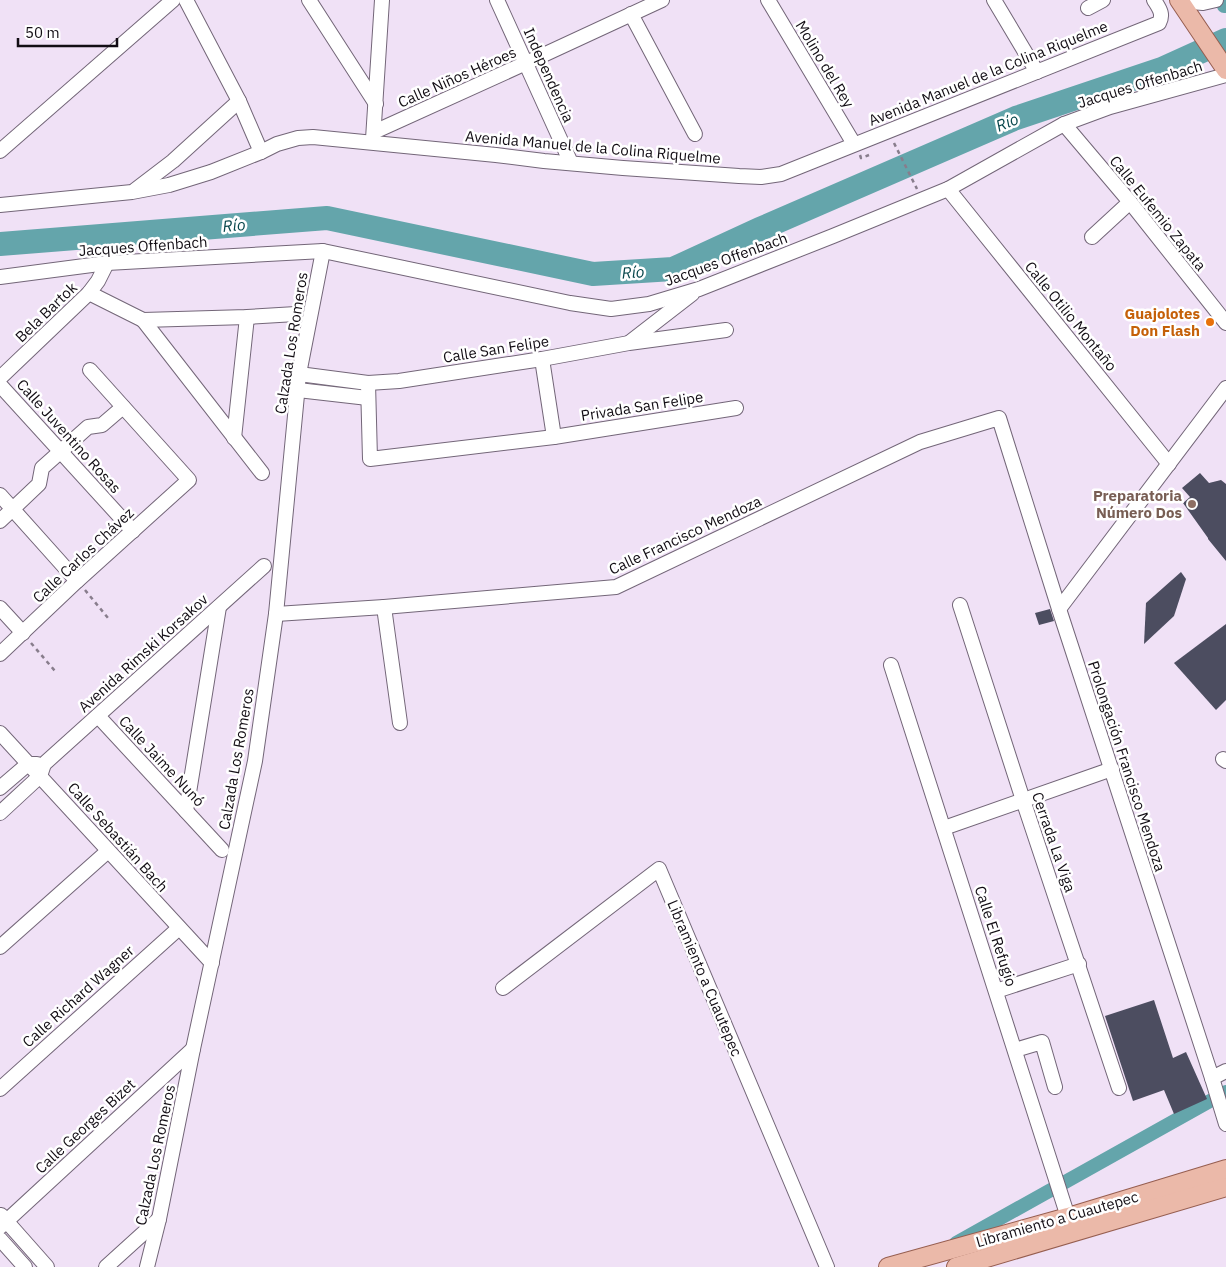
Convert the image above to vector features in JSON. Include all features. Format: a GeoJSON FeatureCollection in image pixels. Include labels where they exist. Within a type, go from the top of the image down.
{"type":"FeatureCollection","features":[{"type":"Feature","properties":{"kind":"main road"},"geometry":{"type":"LineString","coordinates":[[1182,4],[1225,70]]}},
{"type":"Feature","properties":{"kind":"main road","name":"Libramiento a Cuautepec"},"geometry":{"type":"LineString","coordinates":[[898,1266],[1068,1217],[1226,1168]]}},
{"type":"Feature","properties":{"kind":"main road","name":"Libramiento a Cuautepec"},"geometry":{"type":"LineString","coordinates":[[956,1267],[1226,1187]]}},
{"type":"Feature","properties":{"kind":"street"},"geometry":{"type":"LineString","coordinates":[[0,151],[174,0]]}},
{"type":"Feature","properties":{"kind":"street"},"geometry":{"type":"LineString","coordinates":[[186,0],[239,102],[261,152]]}},
{"type":"Feature","properties":{"kind":"street"},"geometry":{"type":"LineString","coordinates":[[309,0],[376,104]]}},
{"type":"Feature","properties":{"kind":"street"},"geometry":{"type":"LineString","coordinates":[[373,138],[382,0]]}},
{"type":"Feature","properties":{"kind":"street","name":"Independencia"},"geometry":{"type":"LineString","coordinates":[[497,0],[571,163]]}},
{"type":"Feature","properties":{"kind":"street","name":"Calle Niños Héroes"},"geometry":{"type":"LineString","coordinates":[[373,138],[526,63],[662,0]]}},
{"type":"Feature","properties":{"kind":"street","name":"Molino del Rey"},"geometry":{"type":"LineString","coordinates":[[768,0],[854,144]]}},
{"type":"Feature","properties":{"kind":"street"},"geometry":{"type":"LineString","coordinates":[[994,0],[1037,72]]}},
{"type":"Feature","properties":{"kind":"street"},"geometry":{"type":"LineString","coordinates":[[1088,8],[1103,0]]}},
{"type":"Feature","properties":{"kind":"street","name":"Avenida Manuel de la Colina Riquelme"},"geometry":{"type":"LineString","coordinates":[[0,205],[132,192],[169,185],[211,172],[277,144],[313,136],[373,138],[633,169],[761,177],[781,174],[1159,23],[1162,18],[1162,12],[1154,0]]}},
{"type":"Feature","properties":{"kind":"street"},"geometry":{"type":"LineString","coordinates":[[1182,4],[1216,0]]}},
{"type":"Feature","properties":{"kind":"street"},"geometry":{"type":"LineString","coordinates":[[631,14],[695,134]]}},
{"type":"Feature","properties":{"kind":"street","name":"Jacques Offenbach"},"geometry":{"type":"LineString","coordinates":[[0,277],[107,263],[322,250],[570,303],[611,309],[649,304],[699,289],[948,189],[1064,124],[1225,70]]}},
{"type":"Feature","properties":{"kind":"street"},"geometry":{"type":"LineString","coordinates":[[132,192],[173,161],[239,102]]}},
{"type":"Feature","properties":{"kind":"street","name":"Calle Eufemio Zapata"},"geometry":{"type":"LineString","coordinates":[[1064,124],[1130,202],[1226,323]]}},
{"type":"Feature","properties":{"kind":"street","name":"Calle Otilio Montaño"},"geometry":{"type":"LineString","coordinates":[[948,189],[1169,464]]}},
{"type":"Feature","properties":{"kind":"street"},"geometry":{"type":"LineString","coordinates":[[1092,237],[1130,202]]}},
{"type":"Feature","properties":{"kind":"street","name":"Calzada Los Romeros"},"geometry":{"type":"LineString","coordinates":[[147,1267],[159,1220],[193,1049],[255,761],[276,614],[299,374],[322,250]]}},
{"type":"Feature","properties":{"kind":"street","name":"Bela Bartok"},"geometry":{"type":"LineString","coordinates":[[0,378],[89,293],[98,281],[107,263]]}},
{"type":"Feature","properties":{"kind":"street"},"geometry":{"type":"LineString","coordinates":[[629,343],[699,289]]}},
{"type":"Feature","properties":{"kind":"street"},"geometry":{"type":"LineString","coordinates":[[89,293],[143,320],[262,473]]}},
{"type":"Feature","properties":{"kind":"street"},"geometry":{"type":"LineString","coordinates":[[143,320],[296,314]]}},
{"type":"Feature","properties":{"kind":"street"},"geometry":{"type":"LineString","coordinates":[[234,438],[247,317]]}},
{"type":"Feature","properties":{"kind":"street"},"geometry":{"type":"LineString","coordinates":[[629,343],[726,330]]}},
{"type":"Feature","properties":{"kind":"street","name":"Calle San Felipe"},"geometry":{"type":"LineString","coordinates":[[299,374],[368,383],[399,381],[629,343]]}},
{"type":"Feature","properties":{"kind":"street"},"geometry":{"type":"LineString","coordinates":[[368,383],[370,459],[554,437],[542,358]]}},
{"type":"Feature","properties":{"kind":"street"},"geometry":{"type":"LineString","coordinates":[[0,521],[39,484],[42,468],[60,451],[88,427],[102,425],[123,407],[90,370]]}},
{"type":"Feature","properties":{"kind":"street","name":"Calle Juventino Rosas"},"geometry":{"type":"LineString","coordinates":[[0,385],[133,531]]}},
{"type":"Feature","properties":{"kind":"street"},"geometry":{"type":"LineString","coordinates":[[1058,609],[1226,388]]}},
{"type":"Feature","properties":{"kind":"street"},"geometry":{"type":"LineString","coordinates":[[298,390],[368,398]]}},
{"type":"Feature","properties":{"kind":"street","name":"Calle Carlos Chávez"},"geometry":{"type":"LineString","coordinates":[[0,654],[77,581],[189,480],[123,407]]}},
{"type":"Feature","properties":{"kind":"street","name":"Privada San Felipe"},"geometry":{"type":"LineString","coordinates":[[554,437],[736,408]]}},
{"type":"Feature","properties":{"kind":"street","name":"Calle Francisco Mendoza"},"geometry":{"type":"LineString","coordinates":[[276,614],[384,607],[616,587],[920,442],[999,418]]}},
{"type":"Feature","properties":{"kind":"street","name":"Prolongación Francisco Mendoza"},"geometry":{"type":"LineString","coordinates":[[999,418],[1058,609],[1112,769],[1226,1124]]}},
{"type":"Feature","properties":{"kind":"street"},"geometry":{"type":"LineString","coordinates":[[0,495],[77,581]]}},
{"type":"Feature","properties":{"kind":"street","name":"Avenida Rimski Korsakov"},"geometry":{"type":"LineString","coordinates":[[0,813],[98,716],[264,566]]}},
{"type":"Feature","properties":{"kind":"street","name":"Cerrada La Viga"},"geometry":{"type":"LineString","coordinates":[[960,605],[1119,1088]]}},
{"type":"Feature","properties":{"kind":"street"},"geometry":{"type":"LineString","coordinates":[[186,811],[219,607]]}},
{"type":"Feature","properties":{"kind":"street"},"geometry":{"type":"LineString","coordinates":[[384,607],[400,723]]}},
{"type":"Feature","properties":{"kind":"street"},"geometry":{"type":"LineString","coordinates":[[0,608],[23,633]]}},
{"type":"Feature","properties":{"kind":"street","name":"Calle El Refugio"},"geometry":{"type":"LineString","coordinates":[[891,665],[1068,1217]]}},
{"type":"Feature","properties":{"kind":"street","name":"Calle Jaime Nunó"},"geometry":{"type":"LineString","coordinates":[[98,716],[222,850]]}},
{"type":"Feature","properties":{"kind":"street","name":"Calle Sebastián Bach"},"geometry":{"type":"LineString","coordinates":[[0,733],[28,764],[42,770],[108,851],[212,963]]}},
{"type":"Feature","properties":{"kind":"street"},"geometry":{"type":"LineString","coordinates":[[0,788],[28,764]]}},
{"type":"Feature","properties":{"kind":"street"},"geometry":{"type":"LineString","coordinates":[[944,828],[1112,769]]}},
{"type":"Feature","properties":{"kind":"street"},"geometry":{"type":"LineString","coordinates":[[0,947],[108,851]]}},
{"type":"Feature","properties":{"kind":"street","name":"Libramiento a Cuautepec"},"geometry":{"type":"LineString","coordinates":[[502,988],[659,869],[827,1267]]}},
{"type":"Feature","properties":{"kind":"street","name":"Calle Richard Wagner"},"geometry":{"type":"LineString","coordinates":[[0,1089],[179,928]]}},
{"type":"Feature","properties":{"kind":"street"},"geometry":{"type":"LineString","coordinates":[[996,991],[1078,964]]}},
{"type":"Feature","properties":{"kind":"street"},"geometry":{"type":"LineString","coordinates":[[1015,1050],[1042,1042],[1055,1088]]}},
{"type":"Feature","properties":{"kind":"street","name":"Calle Georges Bizet"},"geometry":{"type":"LineString","coordinates":[[2,1220],[193,1049]]}},
{"type":"Feature","properties":{"kind":"street"},"geometry":{"type":"LineString","coordinates":[[1212,1078],[1226,1071]]}},
{"type":"Feature","properties":{"kind":"street"},"geometry":{"type":"LineString","coordinates":[[2,1220],[47,1267]]}},
{"type":"Feature","properties":{"kind":"street"},"geometry":{"type":"LineString","coordinates":[[106,1267],[159,1220]]}},
{"type":"Feature","properties":{"kind":"street"},"geometry":{"type":"LineString","coordinates":[[0,1239],[25,1267]]}},
{"type":"Feature","properties":{"kind":"path"},"geometry":{"type":"LineString","coordinates":[[894,142],[918,190]]}},
{"type":"Feature","properties":{"kind":"path"},"geometry":{"type":"LineString","coordinates":[[77,581],[108,618]]}},
{"type":"Feature","properties":{"kind":"path"},"geometry":{"type":"LineString","coordinates":[[23,633],[55,671]]}},
{"type":"Feature","properties":{"kind":"building"},"geometry":{"type":"Polygon","coordinates":[[[1200,473],[1209,483],[1221,480],[1226,484],[1226,561],[1183,503],[1190,497],[1182,488],[1200,473]]]}},
{"type":"Feature","properties":{"kind":"building"},"geometry":{"type":"Polygon","coordinates":[[[1181,572],[1186,579],[1174,616],[1144,644],[1146,603],[1181,572]]]}},
{"type":"Feature","properties":{"kind":"building"},"geometry":{"type":"Polygon","coordinates":[[[1050,609],[1054,621],[1039,625],[1035,613],[1050,609]]]}},
{"type":"Feature","properties":{"kind":"building"},"geometry":{"type":"Polygon","coordinates":[[[1226,624],[1226,700],[1216,710],[1174,663],[1226,624]]]}},
{"type":"Feature","properties":{"kind":"building"},"geometry":{"type":"Polygon","coordinates":[[[1154,1000],[1173,1058],[1186,1052],[1207,1099],[1174,1114],[1164,1090],[1133,1101],[1105,1016],[1154,1000]]]}},
{"type":"Feature","properties":{"kind":"waterway","name":"Río"},"geometry":{"type":"LineString","coordinates":[[0,244],[327,218],[593,274],[673,269],[760,229],[1016,118],[1162,69],[1226,40]]}},
{"type":"Feature","properties":{"kind":"waterway"},"geometry":{"type":"LineString","coordinates":[[956,1243],[1226,1092]]}},
{"type":"Feature","properties":{"kind":"place","name":"Guajolotes Don Flash"},"geometry":{"type":"Point","coordinates":[1210,322]}},
{"type":"Feature","properties":{"kind":"place","name":"Preparatoria Número Dos"},"geometry":{"type":"Point","coordinates":[1192,504]}}]}
